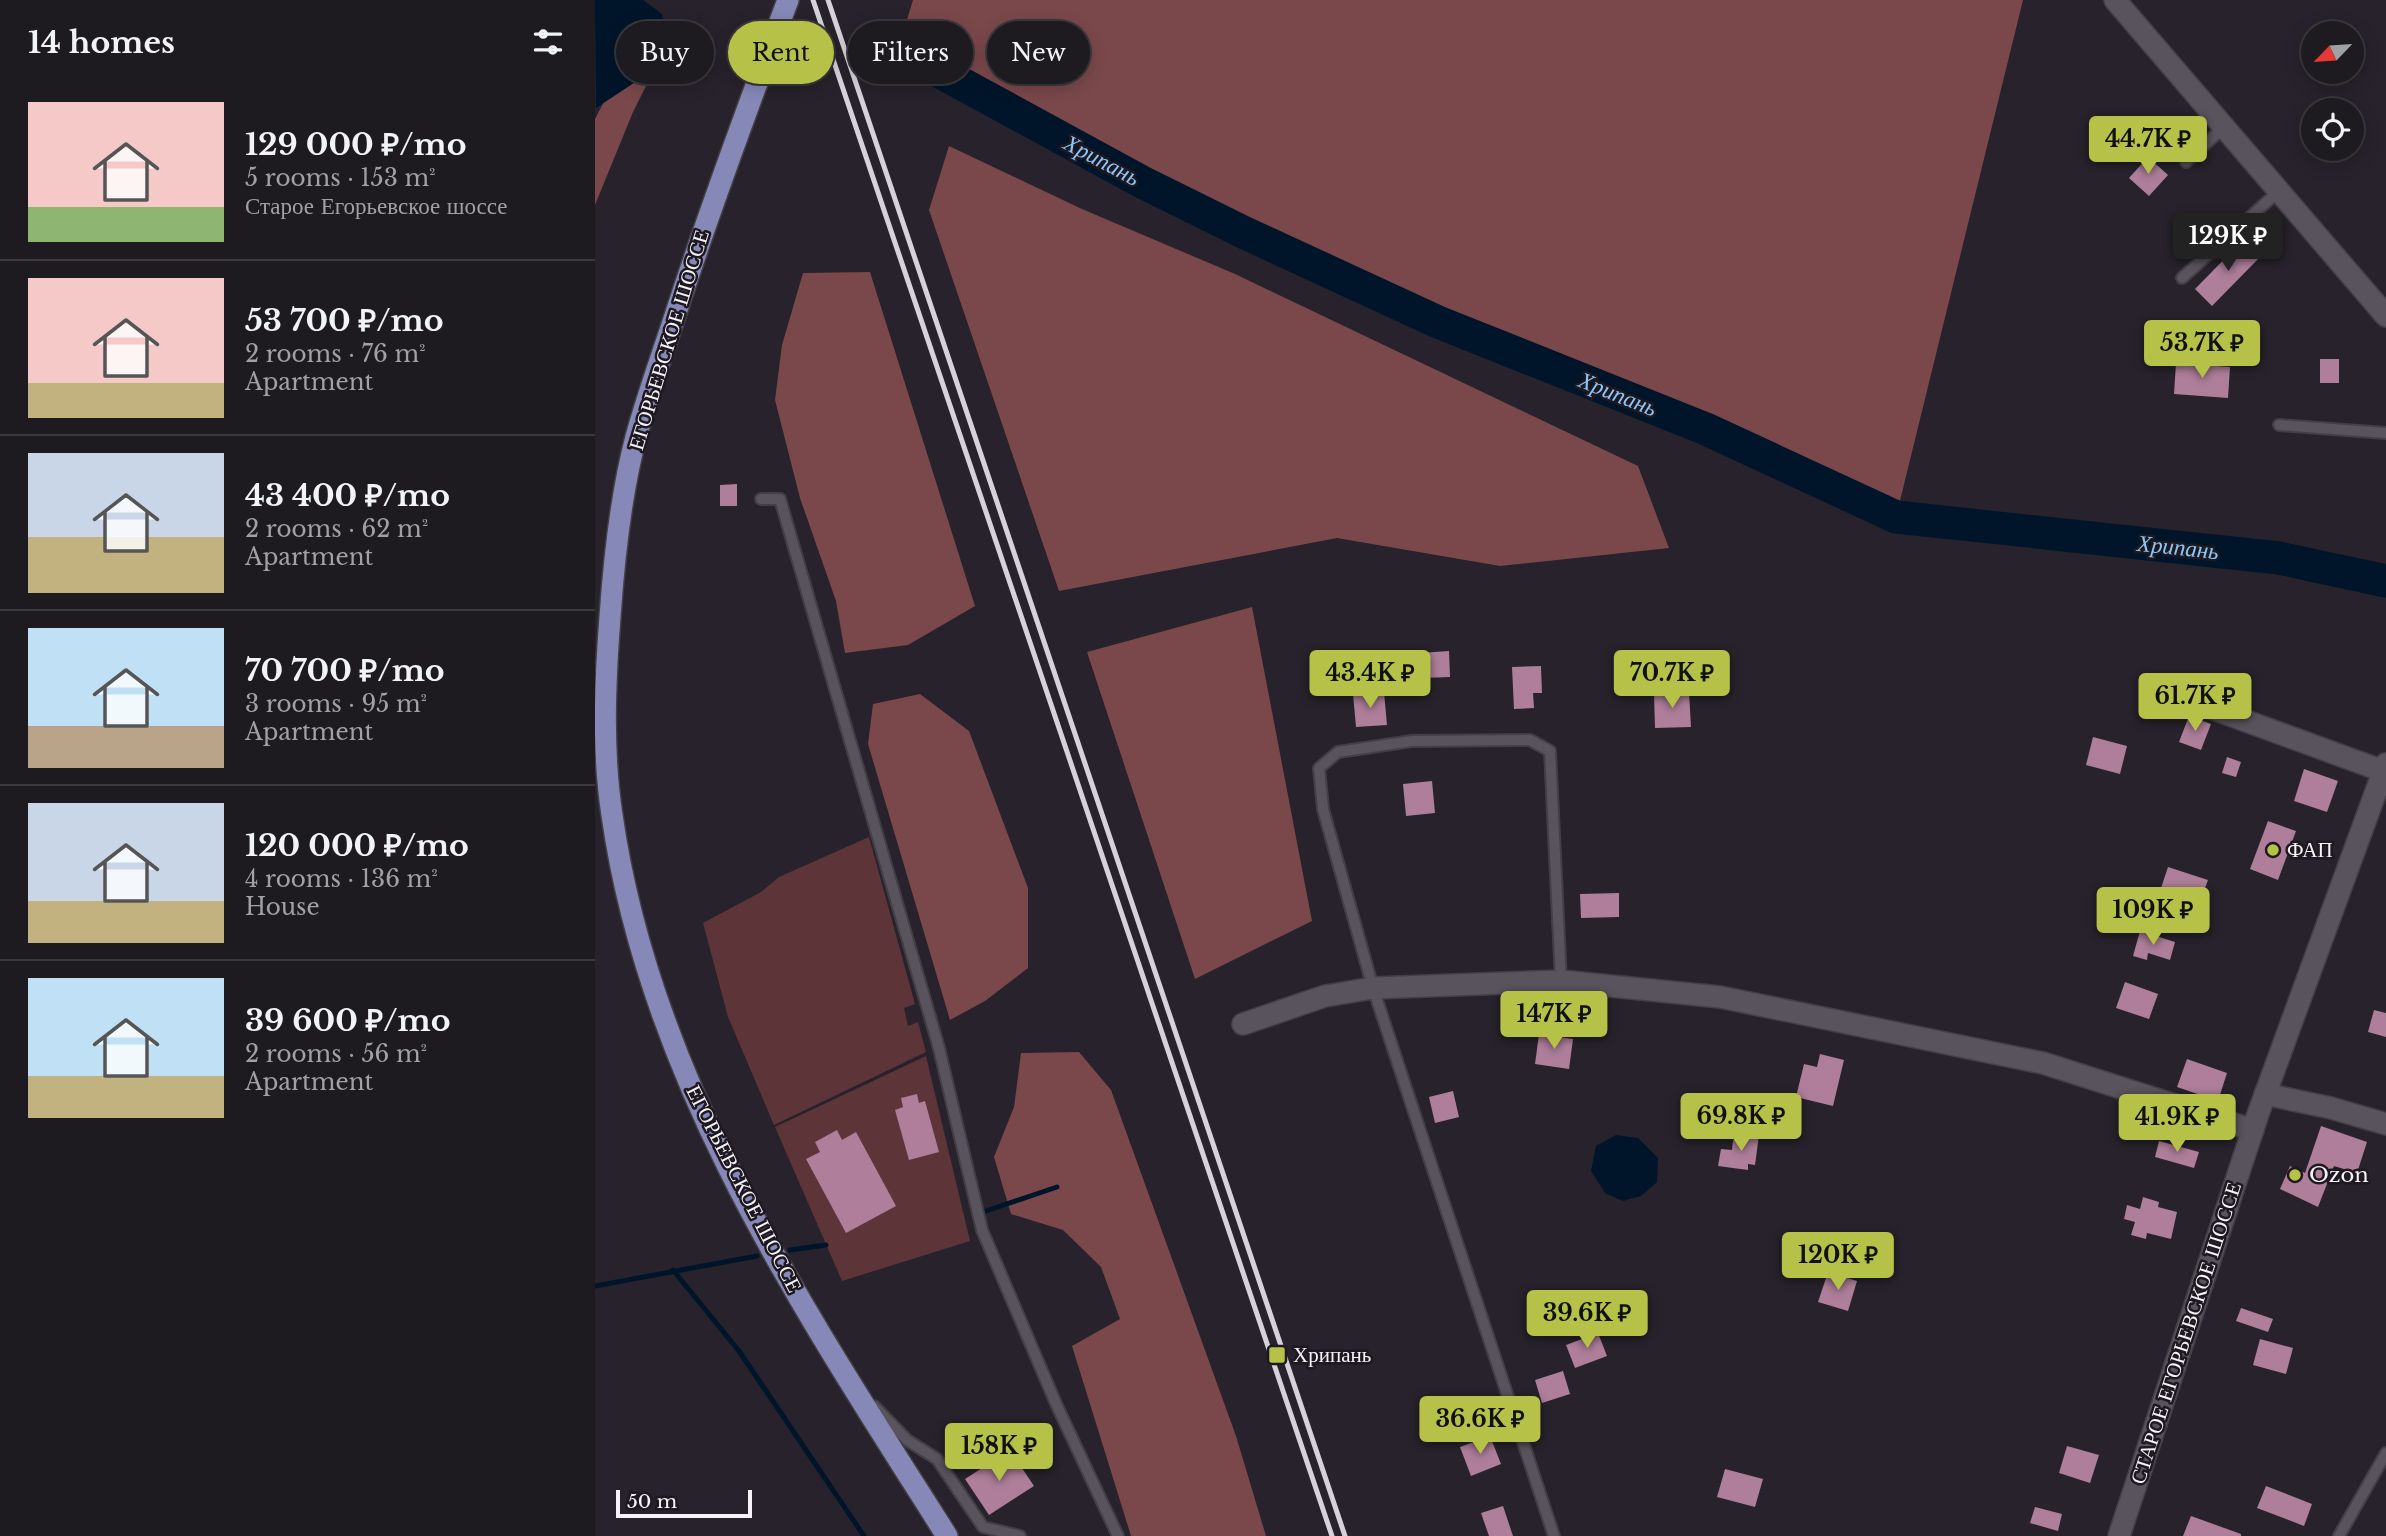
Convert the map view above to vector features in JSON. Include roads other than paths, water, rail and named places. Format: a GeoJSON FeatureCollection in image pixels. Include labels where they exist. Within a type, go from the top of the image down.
{"type":"FeatureCollection","features":[{"type":"Feature","properties":{"kind":"main road","name":"ЕГОРЬЕВСКОЕ ШОССЕ"},"geometry":{"type":"LineString","coordinates":[[788,0],[738,130],[635,440],[613,574],[605,685],[611,814],[639,936],[671,1037],[710,1132],[793,1289],[947,1536]]}},
{"type":"Feature","properties":{"kind":"street"},"geometry":{"type":"LineString","coordinates":[[2115,0],[2386,316]]}},
{"type":"Feature","properties":{"kind":"street"},"geometry":{"type":"LineString","coordinates":[[2183,698],[2385,768]]}},
{"type":"Feature","properties":{"kind":"street","name":"СТАРОЕ ЕГОРЬЕВСКОЕ ШОССЕ"},"geometry":{"type":"LineString","coordinates":[[2119,1536],[2265,1094],[2385,768]]}},
{"type":"Feature","properties":{"kind":"street"},"geometry":{"type":"LineString","coordinates":[[1243,1024],[1325,996],[1373,988],[1562,981],[1744,1000],[2043,1063],[2253,1130]]}},
{"type":"Feature","properties":{"kind":"street"},"geometry":{"type":"LineString","coordinates":[[2265,1094],[2331,1108],[2386,1124]]}},
{"type":"Feature","properties":{"kind":"lane"},"geometry":{"type":"LineString","coordinates":[[2186,162],[2224,127]]}},
{"type":"Feature","properties":{"kind":"lane"},"geometry":{"type":"LineString","coordinates":[[2182,278],[2279,191]]}},
{"type":"Feature","properties":{"kind":"lane"},"geometry":{"type":"LineString","coordinates":[[2279,425],[2386,433]]}},
{"type":"Feature","properties":{"kind":"lane"},"geometry":{"type":"LineString","coordinates":[[761,499],[780,499],[942,1062],[982,1230],[1057,1406],[1118,1536]]}},
{"type":"Feature","properties":{"kind":"lane"},"geometry":{"type":"LineString","coordinates":[[1554,1536],[1373,988],[1322,809],[1319,768],[1338,752],[1412,741],[1530,740],[1550,751],[1562,981]]}},
{"type":"Feature","properties":{"kind":"lane"},"geometry":{"type":"LineString","coordinates":[[929,1066],[942,1062]]}},
{"type":"Feature","properties":{"kind":"lane"},"geometry":{"type":"LineString","coordinates":[[849,1379],[907,1440],[937,1459],[983,1527],[1020,1536]]}},
{"type":"Feature","properties":{"kind":"lane"},"geometry":{"type":"LineString","coordinates":[[2339,1536],[2386,1452]]}},
{"type":"Feature","properties":{"kind":"water"},"geometry":{"type":"Polygon","coordinates":[[[595,0],[643,0],[662,14],[663,21],[616,21],[616,84],[632,84],[596,108],[595,0]]]}},
{"type":"Feature","properties":{"kind":"water"},"geometry":{"type":"Polygon","coordinates":[[[1616,1135],[1638,1138],[1658,1158],[1657,1182],[1641,1196],[1623,1201],[1605,1193],[1591,1171],[1596,1146],[1616,1135]]]}},
{"type":"Feature","properties":{"kind":"waterway","name":"Хрипань"},"geometry":{"type":"LineString","coordinates":[[962,84],[1142,182],[1243,232],[1438,322],[1706,429],[1896,517],[2279,558],[2386,581]]}},
{"type":"Feature","properties":{"kind":"waterway"},"geometry":{"type":"LineString","coordinates":[[983,1212],[1057,1187]]}},
{"type":"Feature","properties":{"kind":"waterway"},"geometry":{"type":"LineString","coordinates":[[790,1250],[826,1245]]}},
{"type":"Feature","properties":{"kind":"waterway"},"geometry":{"type":"LineString","coordinates":[[595,1286],[757,1256]]}},
{"type":"Feature","properties":{"kind":"waterway"},"geometry":{"type":"LineString","coordinates":[[673,1270],[739,1351],[864,1536]]}},
{"type":"Feature","properties":{"kind":"railway"},"geometry":{"type":"LineString","coordinates":[[813,0],[1332,1536]]}},
{"type":"Feature","properties":{"kind":"railway"},"geometry":{"type":"LineString","coordinates":[[828,0],[1345,1536]]}},
{"type":"Feature","properties":{"kind":"place","name":"ФАП"},"geometry":{"type":"Point","coordinates":[2273,850]}},
{"type":"Feature","properties":{"kind":"place","name":"Ozon"},"geometry":{"type":"Point","coordinates":[2295,1175]}},
{"type":"Feature","properties":{"kind":"place","name":"Хрипань"},"geometry":{"type":"Point","coordinates":[1277,1355]}}]}
